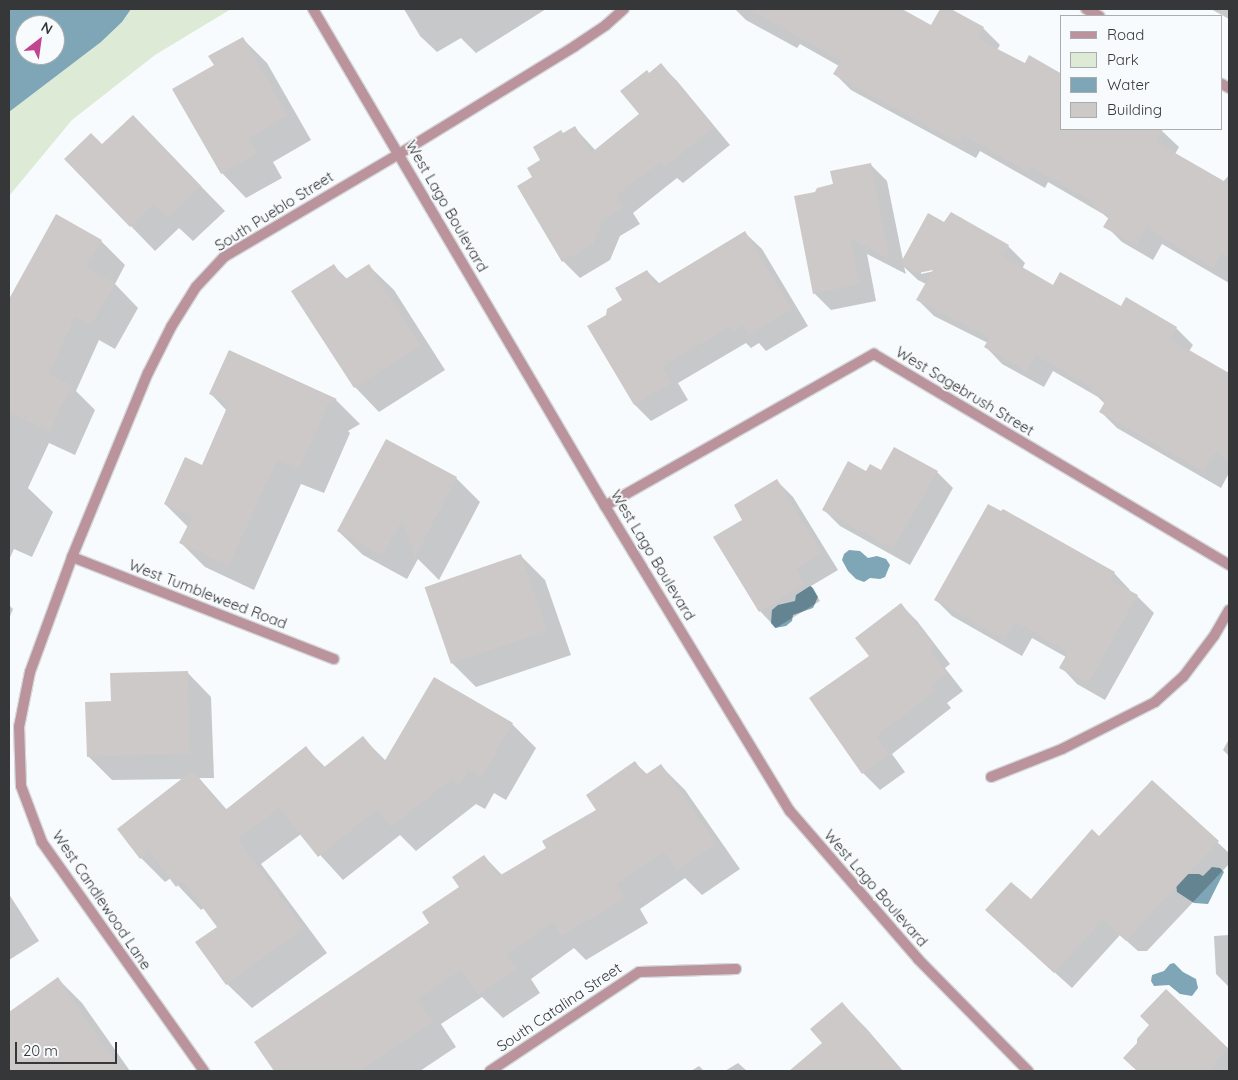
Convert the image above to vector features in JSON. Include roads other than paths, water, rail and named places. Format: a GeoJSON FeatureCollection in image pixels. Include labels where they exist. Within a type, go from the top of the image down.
{"type":"FeatureCollection","features":[{"type":"Feature","properties":{"kind":"street","name":"West Lago Boulevard"},"geometry":{"type":"LineString","coordinates":[[313,9],[400,154],[605,506],[790,811],[918,959],[1028,1071]]}},
{"type":"Feature","properties":{"kind":"street","name":"South Pueblo Street"},"geometry":{"type":"LineString","coordinates":[[72,556],[148,373],[171,327],[196,287],[224,257],[400,154],[575,46],[606,25],[624,9]]}},
{"type":"Feature","properties":{"kind":"street"},"geometry":{"type":"LineString","coordinates":[[1086,9],[1097,15]]}},
{"type":"Feature","properties":{"kind":"street","name":"West Sagebrush Street"},"geometry":{"type":"LineString","coordinates":[[605,506],[874,354],[1229,565]]}},
{"type":"Feature","properties":{"kind":"street","name":"West Tumbleweed Road"},"geometry":{"type":"LineString","coordinates":[[72,556],[334,659]]}},
{"type":"Feature","properties":{"kind":"street","name":"West Candlewood Lane"},"geometry":{"type":"LineString","coordinates":[[72,556],[30,672],[19,727],[21,786],[42,842],[204,1071]]}},
{"type":"Feature","properties":{"kind":"street"},"geometry":{"type":"LineString","coordinates":[[991,777],[1062,749],[1155,702],[1183,677],[1214,636],[1229,610]]}},
{"type":"Feature","properties":{"kind":"street","name":"South Catalina Street"},"geometry":{"type":"LineString","coordinates":[[490,1071],[638,972],[736,969]]}},
{"type":"Feature","properties":{"kind":"water"},"geometry":{"type":"Polygon","coordinates":[[[9,9],[131,9],[122,22],[101,42],[9,112],[9,9]]]}},
{"type":"Feature","properties":{"kind":"water"},"geometry":{"type":"Polygon","coordinates":[[[849,550],[860,551],[868,558],[877,556],[886,559],[890,565],[885,577],[880,579],[870,578],[864,582],[856,579],[848,571],[842,560],[844,554],[849,550]]]}},
{"type":"Feature","properties":{"kind":"water"},"geometry":{"type":"Polygon","coordinates":[[[810,586],[818,597],[813,608],[793,615],[792,621],[786,626],[775,628],[771,623],[772,610],[778,605],[795,601],[796,595],[810,586]]]}},
{"type":"Feature","properties":{"kind":"water"},"geometry":{"type":"Polygon","coordinates":[[[1212,867],[1220,868],[1224,872],[1208,904],[1194,903],[1177,892],[1176,884],[1183,874],[1199,874],[1203,876],[1212,867]]]}},
{"type":"Feature","properties":{"kind":"water"},"geometry":{"type":"Polygon","coordinates":[[[1174,963],[1183,972],[1196,979],[1198,988],[1192,996],[1180,994],[1169,985],[1154,986],[1151,981],[1152,975],[1164,971],[1170,964],[1174,963]]]}}]}
